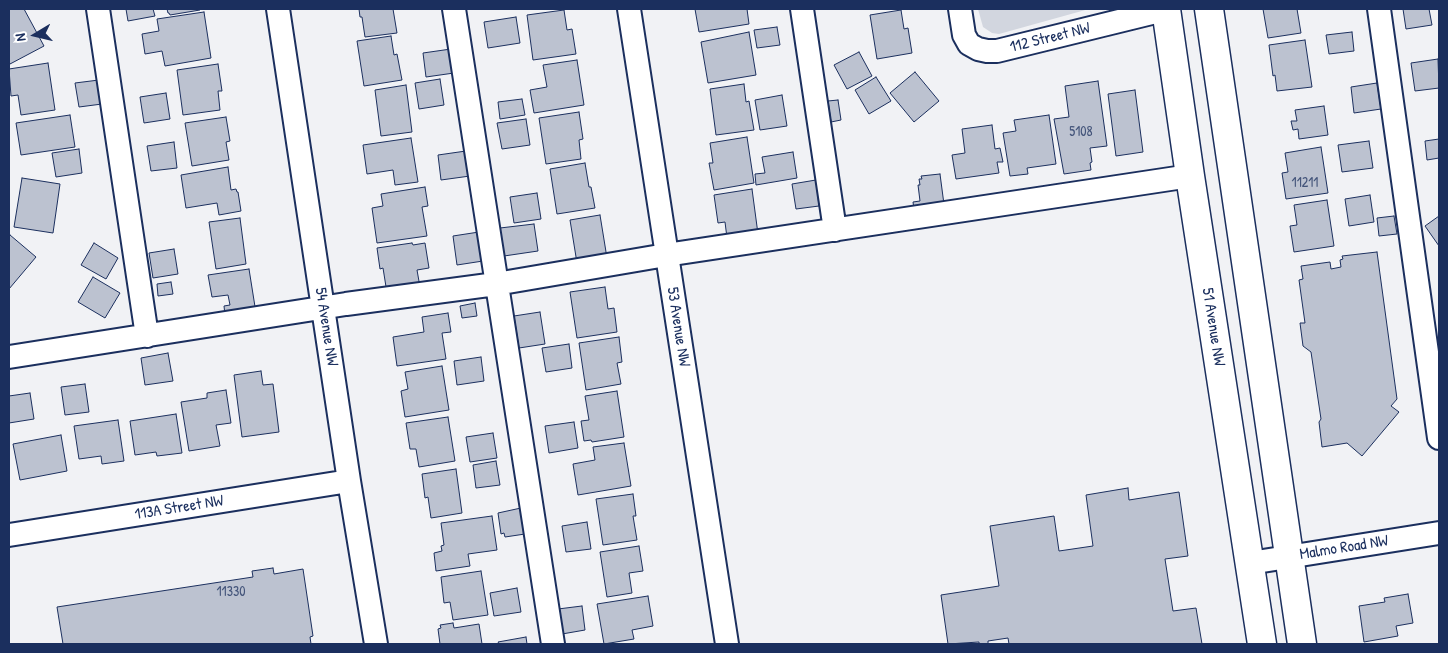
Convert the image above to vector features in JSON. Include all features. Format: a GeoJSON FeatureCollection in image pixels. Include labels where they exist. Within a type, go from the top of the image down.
{"type":"FeatureCollection","features":[{"type":"Feature","properties":{"kind":"main road","name":"51 Avenue NW"},"geometry":{"type":"LineString","coordinates":[[1167,9],[1190,176],[1262,644]]}},
{"type":"Feature","properties":{"kind":"main road"},"geometry":{"type":"LineString","coordinates":[[1209,9],[1302,644]]}},
{"type":"Feature","properties":{"kind":"street"},"geometry":{"type":"LineString","coordinates":[[98,9],[147,336]]}},
{"type":"Feature","properties":{"kind":"street","name":"54 Avenue NW"},"geometry":{"type":"LineString","coordinates":[[278,9],[349,481],[376,644]]}},
{"type":"Feature","properties":{"kind":"street"},"geometry":{"type":"LineString","coordinates":[[454,9],[552,644]]}},
{"type":"Feature","properties":{"kind":"street","name":"53 Avenue NW"},"geometry":{"type":"LineString","coordinates":[[629,9],[727,644]]}},
{"type":"Feature","properties":{"kind":"street"},"geometry":{"type":"LineString","coordinates":[[802,9],[835,230]]}},
{"type":"Feature","properties":{"kind":"street","name":"112 Street NW"},"geometry":{"type":"LineString","coordinates":[[960,9],[964,34],[969,44],[987,52],[1167,9]]}},
{"type":"Feature","properties":{"kind":"street"},"geometry":{"type":"LineString","coordinates":[[1379,9],[1434,367],[1439,438]]}},
{"type":"Feature","properties":{"kind":"street"},"geometry":{"type":"LineString","coordinates":[[9,357],[324,308],[496,284],[666,255],[1190,176]]}},
{"type":"Feature","properties":{"kind":"street","name":"113A Street NW"},"geometry":{"type":"LineString","coordinates":[[9,535],[349,481]]}},
{"type":"Feature","properties":{"kind":"street","name":"Malmo Road NW"},"geometry":{"type":"LineString","coordinates":[[1250,563],[1439,533]]}},
{"type":"Feature","properties":{"kind":"shaded area"},"geometry":{"type":"Polygon","coordinates":[[[978,9],[1089,9],[999,34],[992,33],[983,27],[978,9]]]}},
{"type":"Feature","properties":{"kind":"building"},"geometry":{"type":"Polygon","coordinates":[[[9,9],[24,9],[44,46],[10,64],[9,61],[9,9]]]}},
{"type":"Feature","properties":{"kind":"building"},"geometry":{"type":"Polygon","coordinates":[[[126,9],[153,9],[155,16],[128,21],[126,9]]]}},
{"type":"Feature","properties":{"kind":"building"},"geometry":{"type":"Polygon","coordinates":[[[167,9],[199,9],[200,10],[170,15],[167,9]]]}},
{"type":"Feature","properties":{"kind":"building"},"geometry":{"type":"Polygon","coordinates":[[[359,9],[393,9],[397,33],[365,37],[359,9]]]}},
{"type":"Feature","properties":{"kind":"building"},"geometry":{"type":"Polygon","coordinates":[[[695,9],[747,9],[749,24],[699,32],[695,9]]]}},
{"type":"Feature","properties":{"kind":"building"},"geometry":{"type":"Polygon","coordinates":[[[1263,9],[1297,9],[1301,33],[1268,38],[1263,9]]]}},
{"type":"Feature","properties":{"kind":"building"},"geometry":{"type":"Polygon","coordinates":[[[1403,9],[1429,9],[1432,25],[1406,29],[1403,9]]]}},
{"type":"Feature","properties":{"kind":"building"},"geometry":{"type":"Polygon","coordinates":[[[564,10],[567,30],[572,29],[576,54],[533,60],[527,15],[564,10]]]}},
{"type":"Feature","properties":{"kind":"building"},"geometry":{"type":"Polygon","coordinates":[[[901,10],[904,29],[908,28],[912,53],[877,59],[870,15],[901,10]]]}},
{"type":"Feature","properties":{"kind":"building"},"geometry":{"type":"Polygon","coordinates":[[[204,12],[211,58],[165,66],[162,51],[145,54],[142,34],[159,31],[157,19],[204,12]]]}},
{"type":"Feature","properties":{"kind":"building"},"geometry":{"type":"Polygon","coordinates":[[[516,17],[520,43],[488,48],[484,22],[516,17]]]}},
{"type":"Feature","properties":{"kind":"building"},"geometry":{"type":"Polygon","coordinates":[[[777,27],[780,45],[757,48],[754,30],[777,27]]]}},
{"type":"Feature","properties":{"kind":"building"},"geometry":{"type":"Polygon","coordinates":[[[749,32],[756,75],[708,83],[701,42],[749,32]]]}},
{"type":"Feature","properties":{"kind":"building"},"geometry":{"type":"Polygon","coordinates":[[[1352,32],[1354,51],[1329,54],[1326,35],[1352,32]]]}},
{"type":"Feature","properties":{"kind":"building"},"geometry":{"type":"Polygon","coordinates":[[[391,36],[394,55],[397,54],[402,80],[364,86],[357,41],[391,36]]]}},
{"type":"Feature","properties":{"kind":"building"},"geometry":{"type":"Polygon","coordinates":[[[1305,40],[1312,87],[1277,91],[1269,45],[1305,40]]]}},
{"type":"Feature","properties":{"kind":"building"},"geometry":{"type":"Polygon","coordinates":[[[451,49],[454,73],[426,77],[423,53],[451,49]]]}},
{"type":"Feature","properties":{"kind":"building"},"geometry":{"type":"Polygon","coordinates":[[[859,52],[872,76],[847,89],[834,65],[859,52]]]}},
{"type":"Feature","properties":{"kind":"building"},"geometry":{"type":"Polygon","coordinates":[[[1438,59],[1439,88],[1415,91],[1411,63],[1438,59]]]}},
{"type":"Feature","properties":{"kind":"building"},"geometry":{"type":"Polygon","coordinates":[[[577,60],[584,105],[534,113],[530,90],[547,87],[543,65],[577,60]]]}},
{"type":"Feature","properties":{"kind":"building"},"geometry":{"type":"Polygon","coordinates":[[[48,63],[55,110],[21,115],[18,95],[11,96],[9,69],[48,63]]]}},
{"type":"Feature","properties":{"kind":"building"},"geometry":{"type":"Polygon","coordinates":[[[218,64],[222,91],[218,91],[220,110],[183,115],[177,70],[218,64]]]}},
{"type":"Feature","properties":{"kind":"building"},"geometry":{"type":"Polygon","coordinates":[[[915,72],[939,101],[914,122],[890,93],[915,72]]]}},
{"type":"Feature","properties":{"kind":"building"},"geometry":{"type":"Polygon","coordinates":[[[876,77],[891,101],[869,114],[855,90],[876,77]]]}},
{"type":"Feature","properties":{"kind":"building"},"geometry":{"type":"Polygon","coordinates":[[[440,79],[444,105],[419,109],[415,83],[440,79]]]}},
{"type":"Feature","properties":{"kind":"building"},"geometry":{"type":"Polygon","coordinates":[[[99,80],[102,104],[79,107],[75,83],[99,80]]]}},
{"type":"Feature","properties":{"kind":"building"},"geometry":{"type":"Polygon","coordinates":[[[1098,81],[1107,146],[1090,148],[1091,170],[1064,174],[1054,119],[1069,117],[1065,86],[1098,81]]]}},
{"type":"Feature","properties":{"kind":"building"},"geometry":{"type":"Polygon","coordinates":[[[1377,83],[1381,109],[1354,113],[1351,87],[1377,83]]]}},
{"type":"Feature","properties":{"kind":"building"},"geometry":{"type":"Polygon","coordinates":[[[744,84],[746,102],[749,101],[754,130],[716,135],[710,89],[744,84]]]}},
{"type":"Feature","properties":{"kind":"building"},"geometry":{"type":"Polygon","coordinates":[[[406,85],[412,132],[381,136],[375,90],[406,85]]]}},
{"type":"Feature","properties":{"kind":"building"},"geometry":{"type":"Polygon","coordinates":[[[1135,90],[1143,152],[1116,156],[1108,94],[1135,90]]]}},
{"type":"Feature","properties":{"kind":"building"},"geometry":{"type":"Polygon","coordinates":[[[166,93],[170,119],[144,123],[140,97],[166,93]]]}},
{"type":"Feature","properties":{"kind":"building"},"geometry":{"type":"Polygon","coordinates":[[[782,95],[787,126],[760,130],[755,100],[782,95]]]}},
{"type":"Feature","properties":{"kind":"building"},"geometry":{"type":"Polygon","coordinates":[[[522,99],[525,115],[500,119],[498,102],[522,99]]]}},
{"type":"Feature","properties":{"kind":"building"},"geometry":{"type":"Polygon","coordinates":[[[838,100],[841,120],[831,122],[828,101],[838,100]]]}},
{"type":"Feature","properties":{"kind":"building"},"geometry":{"type":"Polygon","coordinates":[[[1324,106],[1328,135],[1299,139],[1298,129],[1293,130],[1291,121],[1297,121],[1295,110],[1324,106]]]}},
{"type":"Feature","properties":{"kind":"building"},"geometry":{"type":"Polygon","coordinates":[[[579,112],[583,139],[579,140],[581,159],[546,164],[539,118],[579,112]]]}},
{"type":"Feature","properties":{"kind":"building"},"geometry":{"type":"Polygon","coordinates":[[[70,115],[75,147],[21,155],[16,123],[70,115]]]}},
{"type":"Feature","properties":{"kind":"building"},"geometry":{"type":"Polygon","coordinates":[[[1049,115],[1056,164],[1027,168],[1028,174],[1010,176],[1003,133],[1016,131],[1014,120],[1049,115]]]}},
{"type":"Feature","properties":{"kind":"building"},"geometry":{"type":"Polygon","coordinates":[[[226,117],[230,141],[226,142],[229,160],[192,166],[185,123],[226,117]]]}},
{"type":"Feature","properties":{"kind":"building"},"geometry":{"type":"Polygon","coordinates":[[[526,119],[530,145],[502,149],[497,123],[526,119]]]}},
{"type":"Feature","properties":{"kind":"building"},"geometry":{"type":"Polygon","coordinates":[[[992,125],[995,149],[1000,148],[1003,162],[997,162],[999,173],[956,179],[952,155],[965,153],[962,129],[992,125]]]}},
{"type":"Feature","properties":{"kind":"building"},"geometry":{"type":"Polygon","coordinates":[[[747,137],[754,183],[714,190],[709,163],[713,163],[710,143],[747,137]]]}},
{"type":"Feature","properties":{"kind":"building"},"geometry":{"type":"Polygon","coordinates":[[[411,138],[418,182],[395,185],[393,170],[367,174],[363,145],[411,138]]]}},
{"type":"Feature","properties":{"kind":"building"},"geometry":{"type":"Polygon","coordinates":[[[1439,139],[1439,158],[1427,160],[1425,141],[1439,139]]]}},
{"type":"Feature","properties":{"kind":"building"},"geometry":{"type":"Polygon","coordinates":[[[1369,141],[1373,168],[1342,172],[1338,145],[1369,141]]]}},
{"type":"Feature","properties":{"kind":"building"},"geometry":{"type":"Polygon","coordinates":[[[174,142],[177,168],[151,171],[147,146],[174,142]]]}},
{"type":"Feature","properties":{"kind":"building"},"geometry":{"type":"Polygon","coordinates":[[[1321,147],[1328,193],[1286,199],[1282,173],[1288,172],[1285,153],[1321,147]]]}},
{"type":"Feature","properties":{"kind":"building"},"geometry":{"type":"Polygon","coordinates":[[[79,149],[82,173],[56,177],[52,153],[79,149]]]}},
{"type":"Feature","properties":{"kind":"building"},"geometry":{"type":"Polygon","coordinates":[[[466,151],[470,176],[441,180],[438,155],[466,151]]]}},
{"type":"Feature","properties":{"kind":"building"},"geometry":{"type":"Polygon","coordinates":[[[793,152],[797,178],[756,185],[755,174],[765,173],[762,157],[793,152]]]}},
{"type":"Feature","properties":{"kind":"building"},"geometry":{"type":"Polygon","coordinates":[[[585,163],[595,208],[557,214],[550,169],[585,163]]]}},
{"type":"Feature","properties":{"kind":"building"},"geometry":{"type":"Polygon","coordinates":[[[228,167],[231,190],[236,189],[238,192],[241,211],[219,215],[217,203],[186,208],[181,175],[228,167]]]}},
{"type":"Feature","properties":{"kind":"building"},"geometry":{"type":"Polygon","coordinates":[[[940,174],[945,212],[915,216],[913,202],[920,201],[919,179],[922,179],[921,176],[940,174]]]}},
{"type":"Feature","properties":{"kind":"building"},"geometry":{"type":"Polygon","coordinates":[[[22,178],[60,184],[53,233],[14,227],[22,178]]]}},
{"type":"Feature","properties":{"kind":"building"},"geometry":{"type":"Polygon","coordinates":[[[816,180],[819,206],[796,209],[792,184],[816,180]]]}},
{"type":"Feature","properties":{"kind":"building"},"geometry":{"type":"Polygon","coordinates":[[[425,187],[428,206],[422,207],[427,236],[377,243],[372,208],[383,206],[381,194],[425,187]]]}},
{"type":"Feature","properties":{"kind":"building"},"geometry":{"type":"Polygon","coordinates":[[[752,189],[758,234],[727,238],[725,222],[718,223],[714,195],[752,189]]]}},
{"type":"Feature","properties":{"kind":"building"},"geometry":{"type":"Polygon","coordinates":[[[537,193],[541,219],[514,223],[510,197],[537,193]]]}},
{"type":"Feature","properties":{"kind":"building"},"geometry":{"type":"Polygon","coordinates":[[[1370,195],[1374,222],[1349,226],[1345,199],[1370,195]]]}},
{"type":"Feature","properties":{"kind":"building"},"geometry":{"type":"Polygon","coordinates":[[[1327,200],[1334,246],[1294,252],[1290,226],[1297,225],[1294,205],[1327,200]]]}},
{"type":"Feature","properties":{"kind":"building"},"geometry":{"type":"Polygon","coordinates":[[[600,215],[607,258],[577,263],[570,220],[600,215]]]}},
{"type":"Feature","properties":{"kind":"building"},"geometry":{"type":"Polygon","coordinates":[[[1394,216],[1397,234],[1379,236],[1377,218],[1394,216]]]}},
{"type":"Feature","properties":{"kind":"building"},"geometry":{"type":"Polygon","coordinates":[[[1439,216],[1439,246],[1425,226],[1439,216]]]}},
{"type":"Feature","properties":{"kind":"building"},"geometry":{"type":"Polygon","coordinates":[[[240,218],[246,264],[216,269],[209,222],[240,218]]]}},
{"type":"Feature","properties":{"kind":"building"},"geometry":{"type":"Polygon","coordinates":[[[534,224],[538,251],[504,256],[500,228],[534,224]]]}},
{"type":"Feature","properties":{"kind":"building"},"geometry":{"type":"Polygon","coordinates":[[[479,232],[483,261],[457,265],[453,236],[479,232]]]}},
{"type":"Feature","properties":{"kind":"building"},"geometry":{"type":"Polygon","coordinates":[[[9,236],[36,257],[9,289],[9,236]]]}},
{"type":"Feature","properties":{"kind":"building"},"geometry":{"type":"Polygon","coordinates":[[[94,243],[118,258],[106,279],[81,265],[94,243]]]}},
{"type":"Feature","properties":{"kind":"building"},"geometry":{"type":"Polygon","coordinates":[[[412,243],[413,245],[425,243],[429,268],[417,270],[420,287],[387,293],[383,268],[380,269],[377,248],[412,243]]]}},
{"type":"Feature","properties":{"kind":"building"},"geometry":{"type":"Polygon","coordinates":[[[174,249],[178,274],[153,278],[149,253],[174,249]]]}},
{"type":"Feature","properties":{"kind":"building"},"geometry":{"type":"Polygon","coordinates":[[[1377,252],[1397,399],[1391,406],[1399,412],[1362,456],[1347,443],[1322,447],[1319,422],[1321,419],[1311,352],[1303,346],[1300,323],[1305,323],[1299,280],[1303,279],[1301,266],[1330,262],[1331,269],[1341,267],[1340,260],[1343,259],[1342,256],[1377,252]]]}},
{"type":"Feature","properties":{"kind":"building"},"geometry":{"type":"Polygon","coordinates":[[[249,269],[256,313],[225,315],[224,306],[230,305],[228,295],[212,297],[208,275],[249,269]]]}},
{"type":"Feature","properties":{"kind":"building"},"geometry":{"type":"Polygon","coordinates":[[[93,277],[120,293],[105,318],[78,302],[93,277]]]}},
{"type":"Feature","properties":{"kind":"building"},"geometry":{"type":"Polygon","coordinates":[[[171,282],[173,294],[158,296],[157,284],[171,282]]]}},
{"type":"Feature","properties":{"kind":"building"},"geometry":{"type":"Polygon","coordinates":[[[605,287],[608,309],[614,308],[617,332],[577,338],[570,292],[605,287]]]}},
{"type":"Feature","properties":{"kind":"building"},"geometry":{"type":"Polygon","coordinates":[[[475,303],[477,316],[462,318],[460,306],[475,303]]]}},
{"type":"Feature","properties":{"kind":"building"},"geometry":{"type":"Polygon","coordinates":[[[540,312],[545,344],[519,348],[514,316],[540,312]]]}},
{"type":"Feature","properties":{"kind":"building"},"geometry":{"type":"Polygon","coordinates":[[[448,313],[451,332],[442,333],[446,359],[397,366],[393,337],[424,332],[422,317],[448,313]]]}},
{"type":"Feature","properties":{"kind":"building"},"geometry":{"type":"Polygon","coordinates":[[[619,337],[622,362],[617,363],[621,384],[586,390],[579,343],[619,337]]]}},
{"type":"Feature","properties":{"kind":"building"},"geometry":{"type":"Polygon","coordinates":[[[569,344],[572,368],[546,372],[542,348],[569,344]]]}},
{"type":"Feature","properties":{"kind":"building"},"geometry":{"type":"Polygon","coordinates":[[[168,353],[173,381],[145,385],[141,358],[168,353]]]}},
{"type":"Feature","properties":{"kind":"building"},"geometry":{"type":"Polygon","coordinates":[[[481,357],[484,381],[457,385],[454,361],[481,357]]]}},
{"type":"Feature","properties":{"kind":"building"},"geometry":{"type":"Polygon","coordinates":[[[442,366],[449,410],[405,417],[401,391],[408,389],[405,372],[442,366]]]}},
{"type":"Feature","properties":{"kind":"building"},"geometry":{"type":"Polygon","coordinates":[[[261,371],[263,385],[273,384],[279,432],[242,437],[234,375],[261,371]]]}},
{"type":"Feature","properties":{"kind":"building"},"geometry":{"type":"Polygon","coordinates":[[[85,384],[89,412],[65,415],[61,387],[85,384]]]}},
{"type":"Feature","properties":{"kind":"building"},"geometry":{"type":"Polygon","coordinates":[[[226,390],[231,423],[216,425],[220,446],[189,451],[181,402],[207,398],[207,393],[226,390]]]}},
{"type":"Feature","properties":{"kind":"building"},"geometry":{"type":"Polygon","coordinates":[[[617,391],[624,437],[592,442],[591,440],[584,441],[581,421],[589,420],[585,396],[617,391]]]}},
{"type":"Feature","properties":{"kind":"building"},"geometry":{"type":"Polygon","coordinates":[[[30,393],[34,419],[9,423],[9,396],[30,393]]]}},
{"type":"Feature","properties":{"kind":"building"},"geometry":{"type":"Polygon","coordinates":[[[176,414],[182,453],[157,456],[156,452],[135,455],[130,421],[176,414]]]}},
{"type":"Feature","properties":{"kind":"building"},"geometry":{"type":"Polygon","coordinates":[[[448,417],[455,461],[419,467],[416,449],[410,449],[406,423],[448,417]]]}},
{"type":"Feature","properties":{"kind":"building"},"geometry":{"type":"Polygon","coordinates":[[[118,420],[124,461],[102,464],[101,456],[79,459],[74,426],[118,420]]]}},
{"type":"Feature","properties":{"kind":"building"},"geometry":{"type":"Polygon","coordinates":[[[574,422],[578,448],[549,453],[545,426],[574,422]]]}},
{"type":"Feature","properties":{"kind":"building"},"geometry":{"type":"Polygon","coordinates":[[[493,433],[497,458],[470,462],[466,437],[493,433]]]}},
{"type":"Feature","properties":{"kind":"building"},"geometry":{"type":"Polygon","coordinates":[[[61,435],[67,471],[20,480],[13,444],[61,435]]]}},
{"type":"Feature","properties":{"kind":"building"},"geometry":{"type":"Polygon","coordinates":[[[624,443],[631,486],[578,495],[573,464],[595,460],[593,447],[624,443]]]}},
{"type":"Feature","properties":{"kind":"building"},"geometry":{"type":"Polygon","coordinates":[[[496,461],[500,485],[476,488],[473,465],[496,461]]]}},
{"type":"Feature","properties":{"kind":"building"},"geometry":{"type":"Polygon","coordinates":[[[456,469],[462,513],[431,518],[428,497],[425,498],[422,474],[456,469]]]}},
{"type":"Feature","properties":{"kind":"building"},"geometry":{"type":"Polygon","coordinates":[[[1128,488],[1129,500],[1179,492],[1188,556],[1165,559],[1173,611],[1196,608],[1202,644],[1009,644],[1008,638],[988,641],[988,644],[979,644],[979,642],[948,644],[941,595],[999,586],[990,526],[1054,516],[1059,551],[1093,546],[1086,495],[1128,488]]]}},
{"type":"Feature","properties":{"kind":"building"},"geometry":{"type":"Polygon","coordinates":[[[633,494],[636,516],[633,516],[637,540],[603,545],[596,499],[633,494]]]}},
{"type":"Feature","properties":{"kind":"building"},"geometry":{"type":"Polygon","coordinates":[[[521,508],[525,534],[505,537],[504,533],[501,534],[498,513],[521,508]]]}},
{"type":"Feature","properties":{"kind":"building"},"geometry":{"type":"Polygon","coordinates":[[[492,516],[497,550],[468,554],[470,566],[436,571],[434,553],[442,551],[441,546],[444,545],[441,523],[492,516]]]}},
{"type":"Feature","properties":{"kind":"building"},"geometry":{"type":"Polygon","coordinates":[[[587,522],[591,549],[566,552],[562,526],[587,522]]]}},
{"type":"Feature","properties":{"kind":"building"},"geometry":{"type":"Polygon","coordinates":[[[639,546],[643,571],[629,573],[632,593],[607,597],[600,552],[639,546]]]}},
{"type":"Feature","properties":{"kind":"building"},"geometry":{"type":"Polygon","coordinates":[[[273,568],[274,574],[303,569],[313,636],[310,637],[311,644],[63,644],[57,607],[253,577],[252,571],[273,568]]]}},
{"type":"Feature","properties":{"kind":"building"},"geometry":{"type":"Polygon","coordinates":[[[481,571],[488,615],[453,620],[450,602],[444,603],[441,577],[481,571]]]}},
{"type":"Feature","properties":{"kind":"building"},"geometry":{"type":"Polygon","coordinates":[[[517,588],[521,612],[494,616],[490,593],[517,588]]]}},
{"type":"Feature","properties":{"kind":"building"},"geometry":{"type":"Polygon","coordinates":[[[1408,594],[1413,623],[1396,626],[1398,636],[1364,642],[1359,606],[1385,602],[1384,598],[1408,594]]]}},
{"type":"Feature","properties":{"kind":"building"},"geometry":{"type":"Polygon","coordinates":[[[648,596],[653,626],[632,630],[634,639],[604,644],[597,604],[648,596]]]}},
{"type":"Feature","properties":{"kind":"building"},"geometry":{"type":"Polygon","coordinates":[[[582,606],[585,630],[562,634],[558,609],[582,606]]]}},
{"type":"Feature","properties":{"kind":"building"},"geometry":{"type":"Polygon","coordinates":[[[453,623],[454,628],[479,624],[482,644],[440,644],[438,629],[441,628],[440,625],[453,623]]]}},
{"type":"Feature","properties":{"kind":"building"},"geometry":{"type":"Polygon","coordinates":[[[526,637],[527,644],[499,644],[498,642],[526,637]]]}}]}
